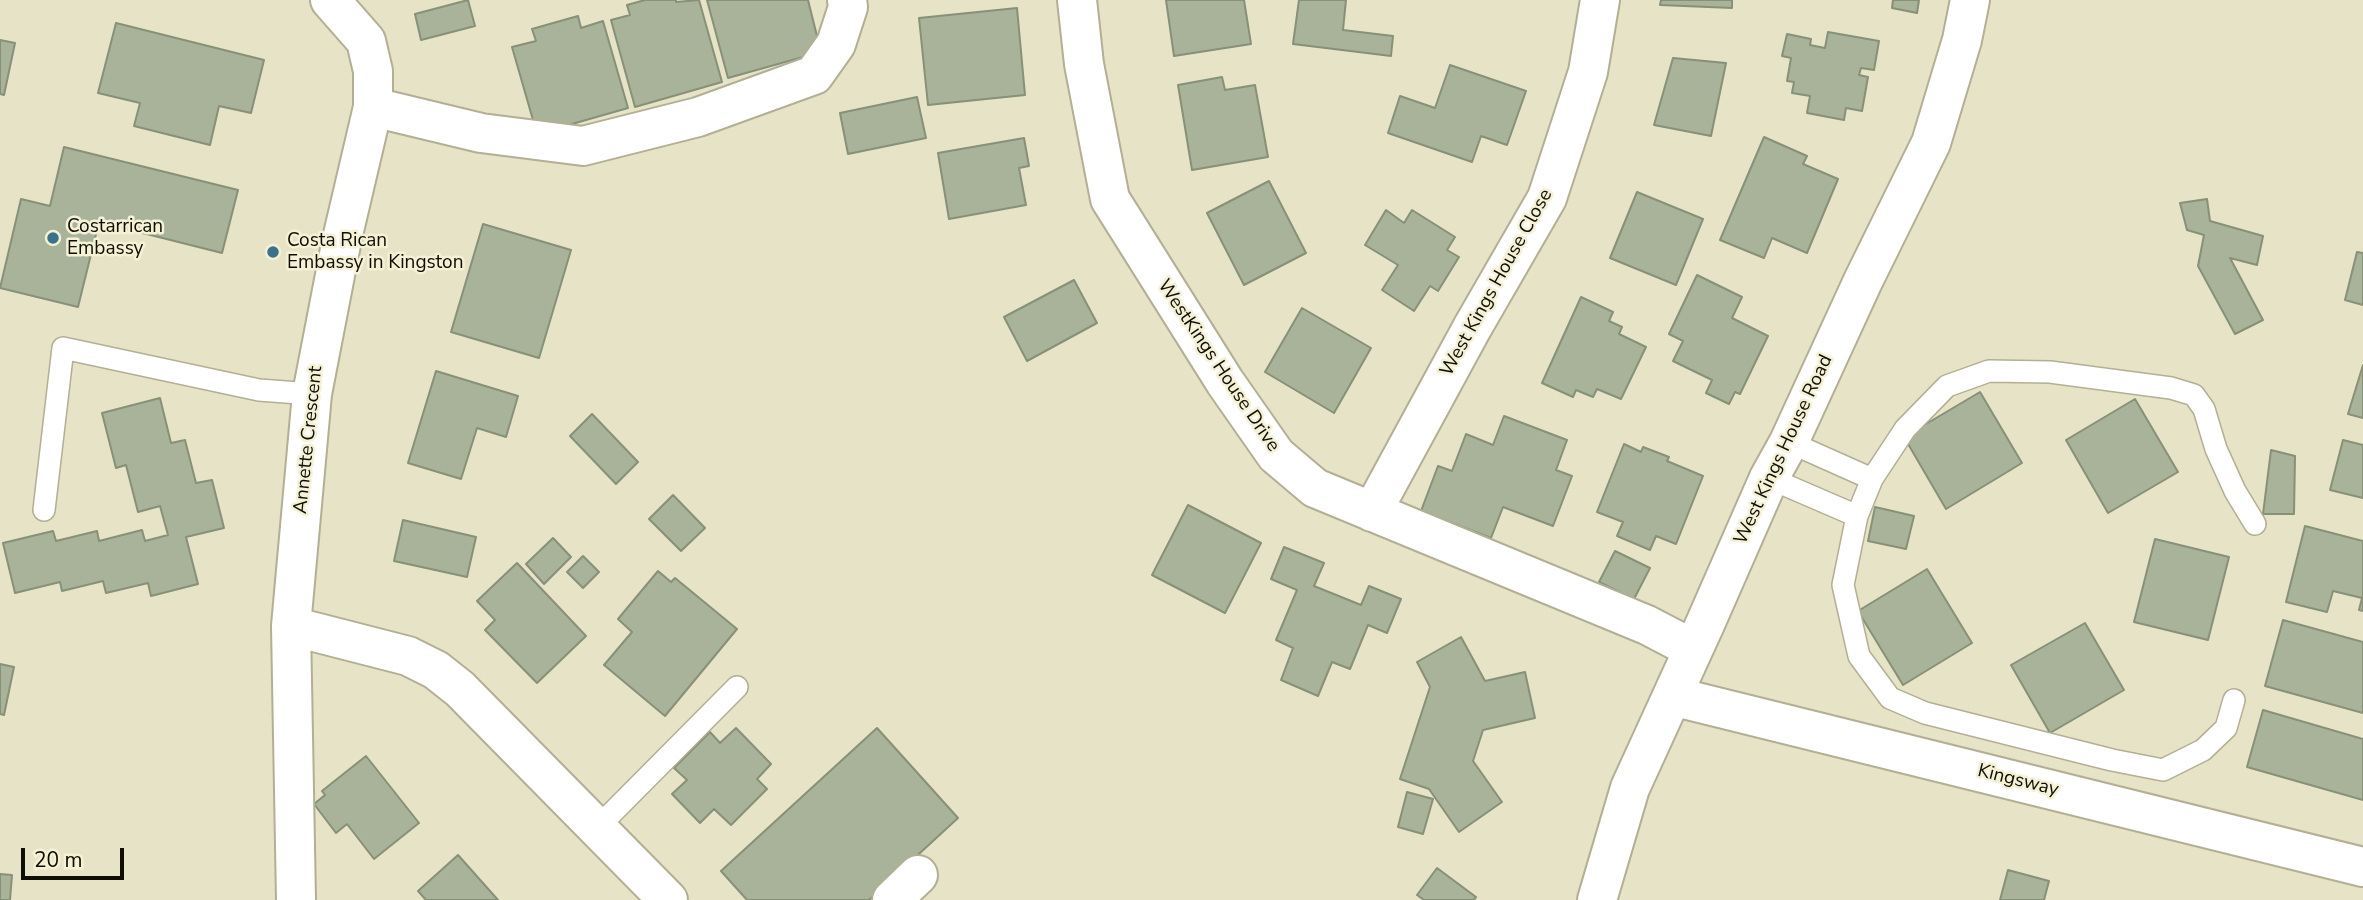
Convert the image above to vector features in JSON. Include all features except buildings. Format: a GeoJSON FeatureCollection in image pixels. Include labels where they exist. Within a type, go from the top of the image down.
{"type":"FeatureCollection","features":[{"type":"Feature","properties":{"kind":"street"},"geometry":{"type":"LineString","coordinates":[[373,107],[481,134],[583,146],[698,117],[814,75],[836,44],[848,7],[847,0]]}},
{"type":"Feature","properties":{"kind":"street","name":"WestKings House Drive"},"geometry":{"type":"LineString","coordinates":[[1077,0],[1084,64],[1110,200],[1225,382],[1276,455],[1315,488],[1647,625],[1693,649]]}},
{"type":"Feature","properties":{"kind":"street","name":"West Kings House Close"},"geometry":{"type":"LineString","coordinates":[[1372,512],[1472,328],[1547,198],[1588,72],[1600,0]]}},
{"type":"Feature","properties":{"kind":"street","name":"West Kings House Road"},"geometry":{"type":"LineString","coordinates":[[1597,900],[1630,788],[1769,478],[1789,442],[1857,293],[1931,143],[1962,40],[1970,0]]}},
{"type":"Feature","properties":{"kind":"street","name":"Annette Crescent"},"geometry":{"type":"LineString","coordinates":[[296,900],[291,626],[312,394],[342,239],[373,107],[373,71],[366,41],[333,1]]}},
{"type":"Feature","properties":{"kind":"street"},"geometry":{"type":"LineString","coordinates":[[291,626],[408,656],[436,670],[460,689],[668,900]]}},
{"type":"Feature","properties":{"kind":"street","name":"Kingsway"},"geometry":{"type":"LineString","coordinates":[[1672,696],[2363,867]]}},
{"type":"Feature","properties":{"kind":"lane"},"geometry":{"type":"LineString","coordinates":[[44,510],[63,348],[259,390],[312,394]]}},
{"type":"Feature","properties":{"kind":"lane"},"geometry":{"type":"LineString","coordinates":[[2234,700],[2226,728],[2203,750],[2163,770],[2112,760],[1925,713],[1890,698],[1858,656],[1843,585],[1857,516],[1872,479],[1905,429],[1947,386],[1989,371],[2050,372],[2171,388],[2194,395],[2204,409],[2216,449],[2235,491],[2255,524]]}},
{"type":"Feature","properties":{"kind":"lane"},"geometry":{"type":"LineString","coordinates":[[1789,442],[1872,479]]}},
{"type":"Feature","properties":{"kind":"lane"},"geometry":{"type":"LineString","coordinates":[[1769,478],[1857,516]]}},
{"type":"Feature","properties":{"kind":"lane"},"geometry":{"type":"LineString","coordinates":[[597,828],[737,687]]}},
{"type":"Feature","properties":{"kind":"place","name":"Costarrican Embassy"},"geometry":{"type":"Point","coordinates":[53,238]}},
{"type":"Feature","properties":{"kind":"place","name":"Costa Rican Embassy in Kingston"},"geometry":{"type":"Point","coordinates":[273,252]}}]}
